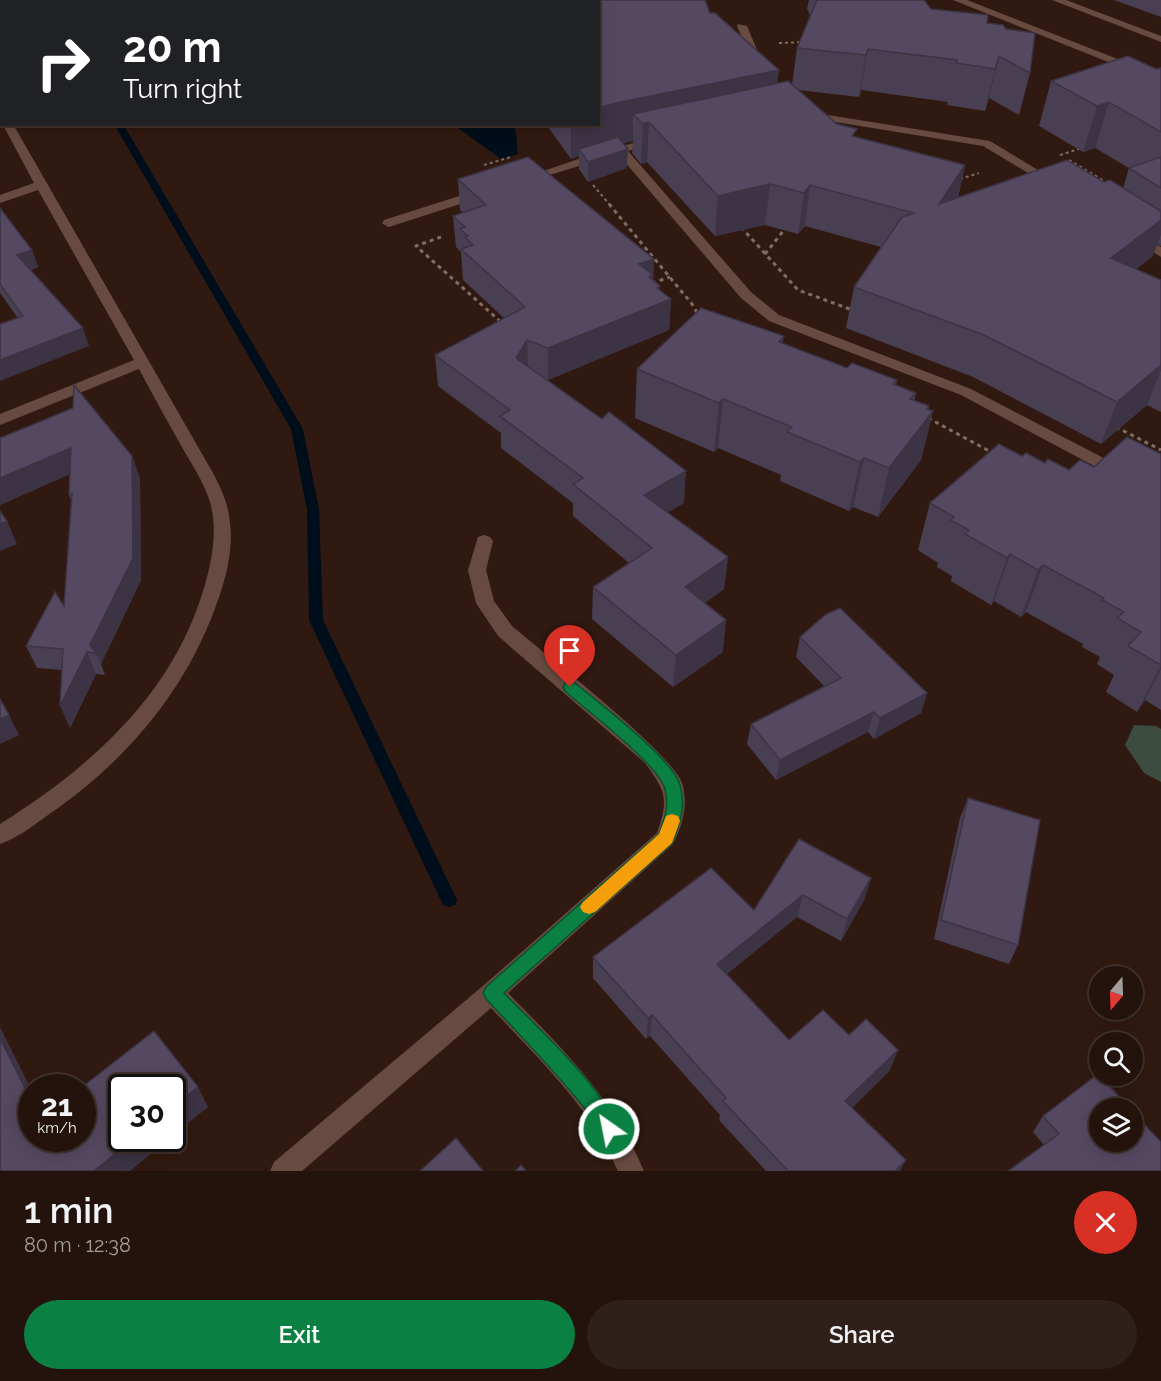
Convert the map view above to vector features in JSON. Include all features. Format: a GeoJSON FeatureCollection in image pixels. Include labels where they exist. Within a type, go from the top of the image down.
{"type":"FeatureCollection","features":[{"type":"Feature","properties":{"kind":"street"},"geometry":{"type":"LineString","coordinates":[[0,835],[47,806],[107,757],[156,706],[189,651],[212,594],[222,541],[218,504],[205,473],[8,126]]}},
{"type":"Feature","properties":{"kind":"street"},"geometry":{"type":"LineString","coordinates":[[0,199],[41,185]]}},
{"type":"Feature","properties":{"kind":"street"},"geometry":{"type":"LineString","coordinates":[[0,420],[143,362]]}},
{"type":"Feature","properties":{"kind":"street"},"geometry":{"type":"LineString","coordinates":[[283,1171],[492,993],[666,838],[675,811],[673,785],[652,757],[505,631],[486,603],[477,570],[484,541]]}},
{"type":"Feature","properties":{"kind":"street"},"geometry":{"type":"LineString","coordinates":[[492,993],[567,1072],[600,1113],[631,1171]]}},
{"type":"Feature","properties":{"kind":"lane"},"geometry":{"type":"LineString","coordinates":[[958,0],[1161,80]]}},
{"type":"Feature","properties":{"kind":"lane"},"geometry":{"type":"LineString","coordinates":[[1057,0],[1161,39]]}},
{"type":"Feature","properties":{"kind":"lane"},"geometry":{"type":"LineString","coordinates":[[742,26],[762,74]]}},
{"type":"Feature","properties":{"kind":"lane"},"geometry":{"type":"LineString","coordinates":[[794,114],[986,143],[1066,192]]}},
{"type":"Feature","properties":{"kind":"lane"},"geometry":{"type":"LineString","coordinates":[[519,181],[620,149],[669,138]]}},
{"type":"Feature","properties":{"kind":"lane"},"geometry":{"type":"LineString","coordinates":[[620,149],[746,295],[774,318],[966,392],[1130,479]]}},
{"type":"Feature","properties":{"kind":"lane"},"geometry":{"type":"LineString","coordinates":[[388,223],[497,188]]}},
{"type":"Feature","properties":{"kind":"lane"},"geometry":{"type":"LineString","coordinates":[[1123,228],[1161,253]]}},
{"type":"Feature","properties":{"kind":"path"},"geometry":{"type":"LineString","coordinates":[[770,43],[814,41]]}},
{"type":"Feature","properties":{"kind":"path"},"geometry":{"type":"LineString","coordinates":[[1051,149],[1109,184]]}},
{"type":"Feature","properties":{"kind":"path"},"geometry":{"type":"LineString","coordinates":[[1060,155],[1079,149]]}},
{"type":"Feature","properties":{"kind":"path"},"geometry":{"type":"LineString","coordinates":[[954,181],[979,173],[972,168]]}},
{"type":"Feature","properties":{"kind":"path"},"geometry":{"type":"LineString","coordinates":[[734,220],[798,290],[865,315]]}},
{"type":"Feature","properties":{"kind":"path"},"geometry":{"type":"LineString","coordinates":[[620,232],[629,229]]}},
{"type":"Feature","properties":{"kind":"path"},"geometry":{"type":"LineString","coordinates":[[765,254],[784,230]]}},
{"type":"Feature","properties":{"kind":"path"},"geometry":{"type":"LineString","coordinates":[[449,235],[416,246],[506,327]]}},
{"type":"Feature","properties":{"kind":"path"},"geometry":{"type":"LineString","coordinates":[[648,284],[670,277]]}},
{"type":"Feature","properties":{"kind":"path"},"geometry":{"type":"LineString","coordinates":[[1112,425],[1161,450]]}},
{"type":"Feature","properties":{"kind":"green space"},"geometry":{"type":"Polygon","coordinates":[[[1134,725],[1156,726],[1161,729],[1161,782],[1144,773],[1125,745],[1134,725]]]}},
{"type":"Feature","properties":{"kind":"water"},"geometry":{"type":"Polygon","coordinates":[[[455,126],[515,126],[518,154],[501,159],[455,126]]]}},
{"type":"Feature","properties":{"kind":"building"},"geometry":{"type":"Polygon","coordinates":[[[600,0],[705,0],[710,13],[715,13],[779,70],[600,107],[600,0]]]}},
{"type":"Feature","properties":{"kind":"building"},"geometry":{"type":"Polygon","coordinates":[[[817,0],[924,0],[931,9],[988,15],[987,23],[1003,25],[1006,29],[1035,33],[1030,73],[999,56],[995,69],[956,63],[957,60],[868,49],[866,55],[797,48],[817,0]]]}},
{"type":"Feature","properties":{"kind":"building"},"geometry":{"type":"Polygon","coordinates":[[[1128,56],[1156,69],[1161,68],[1161,132],[1109,102],[1097,106],[1051,81],[1128,56]]]}},
{"type":"Feature","properties":{"kind":"building"},"geometry":{"type":"Polygon","coordinates":[[[788,81],[837,124],[857,129],[852,136],[965,165],[939,204],[1067,160],[1104,182],[1110,180],[1161,211],[1161,220],[1111,258],[1161,280],[1161,365],[1117,402],[984,335],[854,287],[902,217],[914,213],[810,185],[804,193],[770,184],[718,196],[649,122],[643,124],[633,114],[788,81]]]}},
{"type":"Feature","properties":{"kind":"building"},"geometry":{"type":"Polygon","coordinates":[[[618,137],[628,149],[588,162],[579,149],[618,137]]]}},
{"type":"Feature","properties":{"kind":"building"},"geometry":{"type":"Polygon","coordinates":[[[528,157],[654,259],[639,264],[653,275],[649,277],[660,286],[657,288],[671,299],[548,348],[527,340],[516,358],[602,419],[609,412],[686,471],[644,495],[728,557],[685,587],[726,620],[676,655],[593,587],[652,548],[573,484],[583,478],[500,416],[510,410],[435,355],[525,307],[461,249],[473,245],[460,229],[465,227],[453,216],[486,205],[458,179],[528,157]]]}},
{"type":"Feature","properties":{"kind":"building"},"geometry":{"type":"Polygon","coordinates":[[[1161,157],[1161,188],[1129,168],[1161,157]]]}},
{"type":"Feature","properties":{"kind":"building"},"geometry":{"type":"Polygon","coordinates":[[[0,208],[32,250],[17,255],[83,328],[0,360],[0,324],[23,316],[0,284],[0,208]]]}},
{"type":"Feature","properties":{"kind":"building"},"geometry":{"type":"Polygon","coordinates":[[[701,308],[784,336],[779,342],[847,368],[852,363],[897,380],[893,384],[916,393],[910,399],[929,406],[927,409],[933,411],[889,468],[864,458],[860,462],[787,432],[792,427],[723,399],[719,403],[637,369],[701,308]]]}},
{"type":"Feature","properties":{"kind":"building"},"geometry":{"type":"Polygon","coordinates":[[[74,385],[132,456],[133,558],[90,645],[96,653],[87,652],[60,706],[63,649],[26,646],[55,592],[64,606],[72,493],[69,494],[71,448],[0,478],[0,438],[73,408],[74,385]]]}},
{"type":"Feature","properties":{"kind":"building"},"geometry":{"type":"Polygon","coordinates":[[[1127,437],[1161,454],[1161,665],[1128,646],[1141,632],[1117,618],[1124,612],[1102,600],[1104,598],[1043,565],[1038,570],[1010,554],[1007,558],[965,534],[969,530],[950,520],[954,517],[930,503],[999,444],[1022,456],[1026,453],[1045,463],[1048,459],[1069,470],[1080,460],[1094,467],[1127,437]]]}},
{"type":"Feature","properties":{"kind":"building"},"geometry":{"type":"Polygon","coordinates":[[[0,511],[7,521],[0,524],[0,511]]]}},
{"type":"Feature","properties":{"kind":"building"},"geometry":{"type":"Polygon","coordinates":[[[840,608],[927,693],[880,718],[874,712],[780,760],[751,724],[841,678],[800,637],[825,615],[840,608]]]}},
{"type":"Feature","properties":{"kind":"building"},"geometry":{"type":"Polygon","coordinates":[[[0,699],[9,715],[0,719],[0,699]]]}},
{"type":"Feature","properties":{"kind":"building"},"geometry":{"type":"Polygon","coordinates":[[[968,798],[1040,820],[1018,945],[941,920],[968,798]]]}},
{"type":"Feature","properties":{"kind":"building"},"geometry":{"type":"Polygon","coordinates":[[[799,839],[871,878],[847,919],[803,895],[717,964],[789,1040],[823,1010],[849,1035],[866,1019],[898,1050],[845,1101],[906,1160],[895,1171],[788,1171],[723,1101],[726,1098],[652,1015],[648,1018],[593,957],[711,868],[754,910],[799,839]]]}},
{"type":"Feature","properties":{"kind":"building"},"geometry":{"type":"Polygon","coordinates":[[[154,1031],[198,1087],[186,1097],[186,1074],[108,1074],[108,1152],[117,1152],[94,1171],[0,1171],[0,1038],[18,1074],[18,1152],[96,1152],[96,1076],[154,1031]]]}},
{"type":"Feature","properties":{"kind":"building"},"geometry":{"type":"Polygon","coordinates":[[[1089,1081],[1089,1086],[1109,1086],[1121,1098],[1089,1098],[1089,1152],[1143,1152],[1143,1123],[1161,1142],[1161,1171],[1008,1171],[1059,1134],[1043,1116],[1089,1081]]]}},
{"type":"Feature","properties":{"kind":"building"},"geometry":{"type":"Polygon","coordinates":[[[456,1138],[483,1171],[420,1171],[456,1138]]]}},
{"type":"Feature","properties":{"kind":"building"},"geometry":{"type":"Polygon","coordinates":[[[521,1165],[526,1171],[515,1171],[521,1165]]]}},
{"type":"Feature","properties":{"kind":"waterway"},"geometry":{"type":"LineString","coordinates":[[119,126],[297,429],[313,510],[316,620],[449,900]]}},
{"type":"Feature","properties":{"kind":"slow traffic"},"geometry":{"type":"LineString","coordinates":[[589,907],[666,838],[672,821]]}},
{"type":"Feature","properties":{"kind":"route"},"geometry":{"type":"LineString","coordinates":[[570,687],[652,757],[673,785],[675,811],[666,838],[492,993],[567,1072],[600,1113],[609,1129]]}}]}
